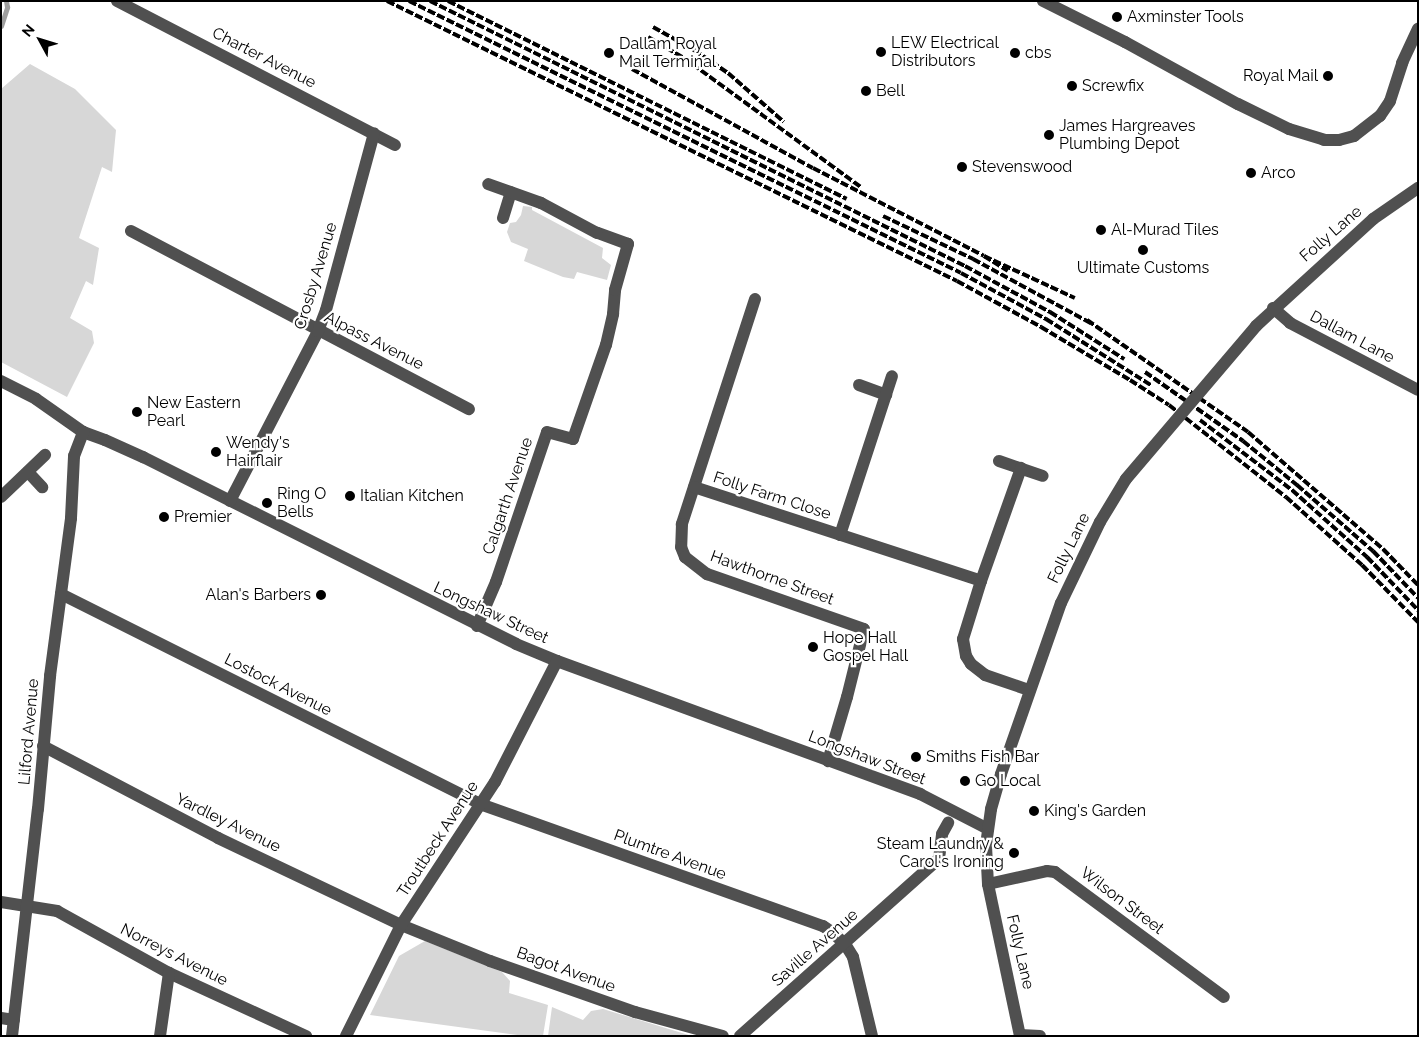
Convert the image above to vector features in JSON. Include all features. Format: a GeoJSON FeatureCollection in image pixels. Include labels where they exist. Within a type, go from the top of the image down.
{"type":"FeatureCollection","features":[{"type":"Feature","properties":{"kind":"street","name":"Charter Avenue"},"geometry":{"type":"LineString","coordinates":[[117,1],[396,145]]}},
{"type":"Feature","properties":{"kind":"street"},"geometry":{"type":"LineString","coordinates":[[1043,1],[1118,38],[1238,104],[1289,129],[1324,140],[1339,140],[1354,136],[1380,116],[1390,101],[1402,63],[1418,29]]}},
{"type":"Feature","properties":{"kind":"street","name":"Crosby Avenue"},"geometry":{"type":"LineString","coordinates":[[230,501],[318,331],[326,310],[374,133]]}},
{"type":"Feature","properties":{"kind":"street","name":"Calgarth Avenue"},"geometry":{"type":"LineString","coordinates":[[477,626],[496,582],[547,432],[573,439],[606,345],[616,290],[628,244],[597,233],[541,202],[488,184]]}},
{"type":"Feature","properties":{"kind":"street","name":"Folly Lane"},"geometry":{"type":"LineString","coordinates":[[1020,1036],[988,884],[986,865],[988,829],[995,792],[1048,633],[1078,564],[1126,479],[1256,326],[1273,308],[1373,219],[1418,188]]}},
{"type":"Feature","properties":{"kind":"street"},"geometry":{"type":"LineString","coordinates":[[504,218],[511,192]]}},
{"type":"Feature","properties":{"kind":"street","name":"Alpass Avenue"},"geometry":{"type":"LineString","coordinates":[[132,231],[318,331],[469,409]]}},
{"type":"Feature","properties":{"kind":"street","name":"Hawthorne Street"},"geometry":{"type":"LineString","coordinates":[[755,299],[694,488],[680,538],[685,557],[693,565],[708,574],[864,629],[828,761]]}},
{"type":"Feature","properties":{"kind":"street","name":"Dallam Lane"},"geometry":{"type":"LineString","coordinates":[[1273,308],[1290,323],[1418,390]]}},
{"type":"Feature","properties":{"kind":"street","name":"Folly Farm Close"},"geometry":{"type":"LineString","coordinates":[[840,535],[892,376]]}},
{"type":"Feature","properties":{"kind":"street","name":"Longshaw Street"},"geometry":{"type":"LineString","coordinates":[[1,381],[36,399],[83,432],[120,447],[230,501],[477,626],[557,661],[920,794],[988,829]]}},
{"type":"Feature","properties":{"kind":"street"},"geometry":{"type":"LineString","coordinates":[[859,385],[886,395]]}},
{"type":"Feature","properties":{"kind":"street","name":"Lilford Avenue"},"geometry":{"type":"LineString","coordinates":[[12,1036],[8,1019],[27,906],[43,746],[71,518],[74,456],[83,432]]}},
{"type":"Feature","properties":{"kind":"street"},"geometry":{"type":"LineString","coordinates":[[1,497],[46,455]]}},
{"type":"Feature","properties":{"kind":"street"},"geometry":{"type":"LineString","coordinates":[[999,462],[1043,476]]}},
{"type":"Feature","properties":{"kind":"street"},"geometry":{"type":"LineString","coordinates":[[1021,468],[981,581],[963,639],[966,656],[971,664],[985,676],[1029,690]]}},
{"type":"Feature","properties":{"kind":"street"},"geometry":{"type":"LineString","coordinates":[[28,472],[42,487]]}},
{"type":"Feature","properties":{"kind":"street","name":"Folly Farm Close"},"geometry":{"type":"LineString","coordinates":[[694,488],[981,581]]}},
{"type":"Feature","properties":{"kind":"street","name":"Lostock Avenue"},"geometry":{"type":"LineString","coordinates":[[61,594],[480,804]]}},
{"type":"Feature","properties":{"kind":"street","name":"Troutbeck Avenue"},"geometry":{"type":"LineString","coordinates":[[346,1036],[401,925],[510,755],[557,661]]}},
{"type":"Feature","properties":{"kind":"street","name":"Yardley Avenue"},"geometry":{"type":"LineString","coordinates":[[43,746],[218,838],[401,925]]}},
{"type":"Feature","properties":{"kind":"street","name":"Plumtre Avenue"},"geometry":{"type":"LineString","coordinates":[[480,804],[823,926],[845,944]]}},
{"type":"Feature","properties":{"kind":"street","name":"Saville Avenue"},"geometry":{"type":"LineString","coordinates":[[740,1036],[939,859],[942,834],[948,823]]}},
{"type":"Feature","properties":{"kind":"street","name":"Wilson Street"},"geometry":{"type":"LineString","coordinates":[[988,884],[1047,871],[1055,872],[1224,997]]}},
{"type":"Feature","properties":{"kind":"street","name":"Norreys Avenue"},"geometry":{"type":"LineString","coordinates":[[1,902],[57,911],[169,973],[306,1036]]}},
{"type":"Feature","properties":{"kind":"street","name":"Bagot Avenue"},"geometry":{"type":"LineString","coordinates":[[401,925],[490,961],[634,1012],[723,1036]]}},
{"type":"Feature","properties":{"kind":"street"},"geometry":{"type":"LineString","coordinates":[[845,944],[856,966],[872,1036]]}},
{"type":"Feature","properties":{"kind":"street"},"geometry":{"type":"LineString","coordinates":[[160,1036],[169,973]]}},
{"type":"Feature","properties":{"kind":"street"},"geometry":{"type":"LineString","coordinates":[[1020,1036],[1040,1036]]}},
{"type":"Feature","properties":{"kind":"shaded area"},"geometry":{"type":"Polygon","coordinates":[[[30,64],[75,89],[116,130],[112,172],[102,167],[79,238],[99,248],[93,285],[86,281],[70,318],[92,331],[94,343],[67,397],[1,362],[1,89],[30,64]]]}},
{"type":"Feature","properties":{"kind":"shaded area"},"geometry":{"type":"Polygon","coordinates":[[[523,206],[532,207],[532,210],[603,248],[602,258],[611,265],[607,280],[577,272],[574,279],[563,277],[524,261],[528,249],[511,242],[507,232],[510,223],[516,222],[521,215],[523,206]]]}},
{"type":"Feature","properties":{"kind":"shaded area"},"geometry":{"type":"Polygon","coordinates":[[[425,941],[502,972],[510,981],[509,993],[548,1005],[543,1036],[525,1036],[370,1015],[399,956],[425,941]]]}},
{"type":"Feature","properties":{"kind":"shaded area"},"geometry":{"type":"Polygon","coordinates":[[[552,1007],[583,1020],[591,1011],[603,1009],[692,1036],[548,1036],[552,1007]]]}},
{"type":"Feature","properties":{"kind":"waterway"},"geometry":{"type":"LineString","coordinates":[[1,26],[7,7],[6,1]]}},
{"type":"Feature","properties":{"kind":"railway"},"geometry":{"type":"LineString","coordinates":[[387,1],[957,281],[1041,327],[1130,380],[1169,405],[1286,497],[1362,565],[1418,622]]}},
{"type":"Feature","properties":{"kind":"railway"},"geometry":{"type":"LineString","coordinates":[[409,1],[961,273],[1046,319],[1151,385]]}},
{"type":"Feature","properties":{"kind":"railway"},"geometry":{"type":"LineString","coordinates":[[430,1],[965,266],[1050,312],[1124,359]]}},
{"type":"Feature","properties":{"kind":"railway"},"geometry":{"type":"LineString","coordinates":[[448,1],[847,199]]}},
{"type":"Feature","properties":{"kind":"railway"},"geometry":{"type":"LineString","coordinates":[[653,27],[694,50],[728,73],[784,122]]}},
{"type":"Feature","properties":{"kind":"railway"},"geometry":{"type":"LineString","coordinates":[[648,37],[684,58],[861,187]]}},
{"type":"Feature","properties":{"kind":"railway"},"geometry":{"type":"LineString","coordinates":[[632,69],[813,168],[984,256],[1075,298]]}},
{"type":"Feature","properties":{"kind":"railway"},"geometry":{"type":"LineString","coordinates":[[883,216],[973,259],[1092,324]]}},
{"type":"Feature","properties":{"kind":"railway"},"geometry":{"type":"LineString","coordinates":[[984,256],[1008,271]]}},
{"type":"Feature","properties":{"kind":"railway"},"geometry":{"type":"LineString","coordinates":[[1087,320],[1248,432],[1383,549],[1418,585]]}},
{"type":"Feature","properties":{"kind":"railway"},"geometry":{"type":"LineString","coordinates":[[1145,372],[1243,441],[1297,485],[1373,551],[1418,598]]}},
{"type":"Feature","properties":{"kind":"railway"},"geometry":{"type":"LineString","coordinates":[[1200,420],[1292,490],[1367,557],[1418,610]]}},
{"type":"Feature","properties":{"kind":"place","name":"Axminster Tools"},"geometry":{"type":"Point","coordinates":[1117,17]}},
{"type":"Feature","properties":{"kind":"place","name":"LEW Electrical Distributors"},"geometry":{"type":"Point","coordinates":[881,52]}},
{"type":"Feature","properties":{"kind":"place","name":"Dallam Royal Mail Terminal"},"geometry":{"type":"Point","coordinates":[609,53]}},
{"type":"Feature","properties":{"kind":"place","name":"cbs"},"geometry":{"type":"Point","coordinates":[1015,53]}},
{"type":"Feature","properties":{"kind":"place","name":"Royal Mail"},"geometry":{"type":"Point","coordinates":[1328,76]}},
{"type":"Feature","properties":{"kind":"place","name":"Screwfix"},"geometry":{"type":"Point","coordinates":[1072,86]}},
{"type":"Feature","properties":{"kind":"place","name":"Bell"},"geometry":{"type":"Point","coordinates":[866,91]}},
{"type":"Feature","properties":{"kind":"place","name":"James Hargreaves Plumbing Depot"},"geometry":{"type":"Point","coordinates":[1049,135]}},
{"type":"Feature","properties":{"kind":"place","name":"Stevenswood"},"geometry":{"type":"Point","coordinates":[962,167]}},
{"type":"Feature","properties":{"kind":"place","name":"Arco"},"geometry":{"type":"Point","coordinates":[1251,173]}},
{"type":"Feature","properties":{"kind":"place","name":"Al-Murad Tiles"},"geometry":{"type":"Point","coordinates":[1101,230]}},
{"type":"Feature","properties":{"kind":"place","name":"Ultimate Customs"},"geometry":{"type":"Point","coordinates":[1143,250]}},
{"type":"Feature","properties":{"kind":"place","name":"New Eastern Pearl"},"geometry":{"type":"Point","coordinates":[137,412]}},
{"type":"Feature","properties":{"kind":"place","name":"Wendy's Hairflair"},"geometry":{"type":"Point","coordinates":[216,452]}},
{"type":"Feature","properties":{"kind":"place","name":"Italian Kitchen"},"geometry":{"type":"Point","coordinates":[350,496]}},
{"type":"Feature","properties":{"kind":"place","name":"Ring O Bells"},"geometry":{"type":"Point","coordinates":[267,503]}},
{"type":"Feature","properties":{"kind":"place","name":"Premier"},"geometry":{"type":"Point","coordinates":[164,517]}},
{"type":"Feature","properties":{"kind":"place","name":"Alan's Barbers"},"geometry":{"type":"Point","coordinates":[321,595]}},
{"type":"Feature","properties":{"kind":"place","name":"Hope Hall Gospel Hall"},"geometry":{"type":"Point","coordinates":[813,647]}},
{"type":"Feature","properties":{"kind":"place","name":"Smiths Fish Bar"},"geometry":{"type":"Point","coordinates":[916,757]}},
{"type":"Feature","properties":{"kind":"place","name":"Go Local"},"geometry":{"type":"Point","coordinates":[965,781]}},
{"type":"Feature","properties":{"kind":"place","name":"King's Garden"},"geometry":{"type":"Point","coordinates":[1034,811]}},
{"type":"Feature","properties":{"kind":"place","name":"Steam Laundry & Carol's Ironing"},"geometry":{"type":"Point","coordinates":[1014,853]}}]}
